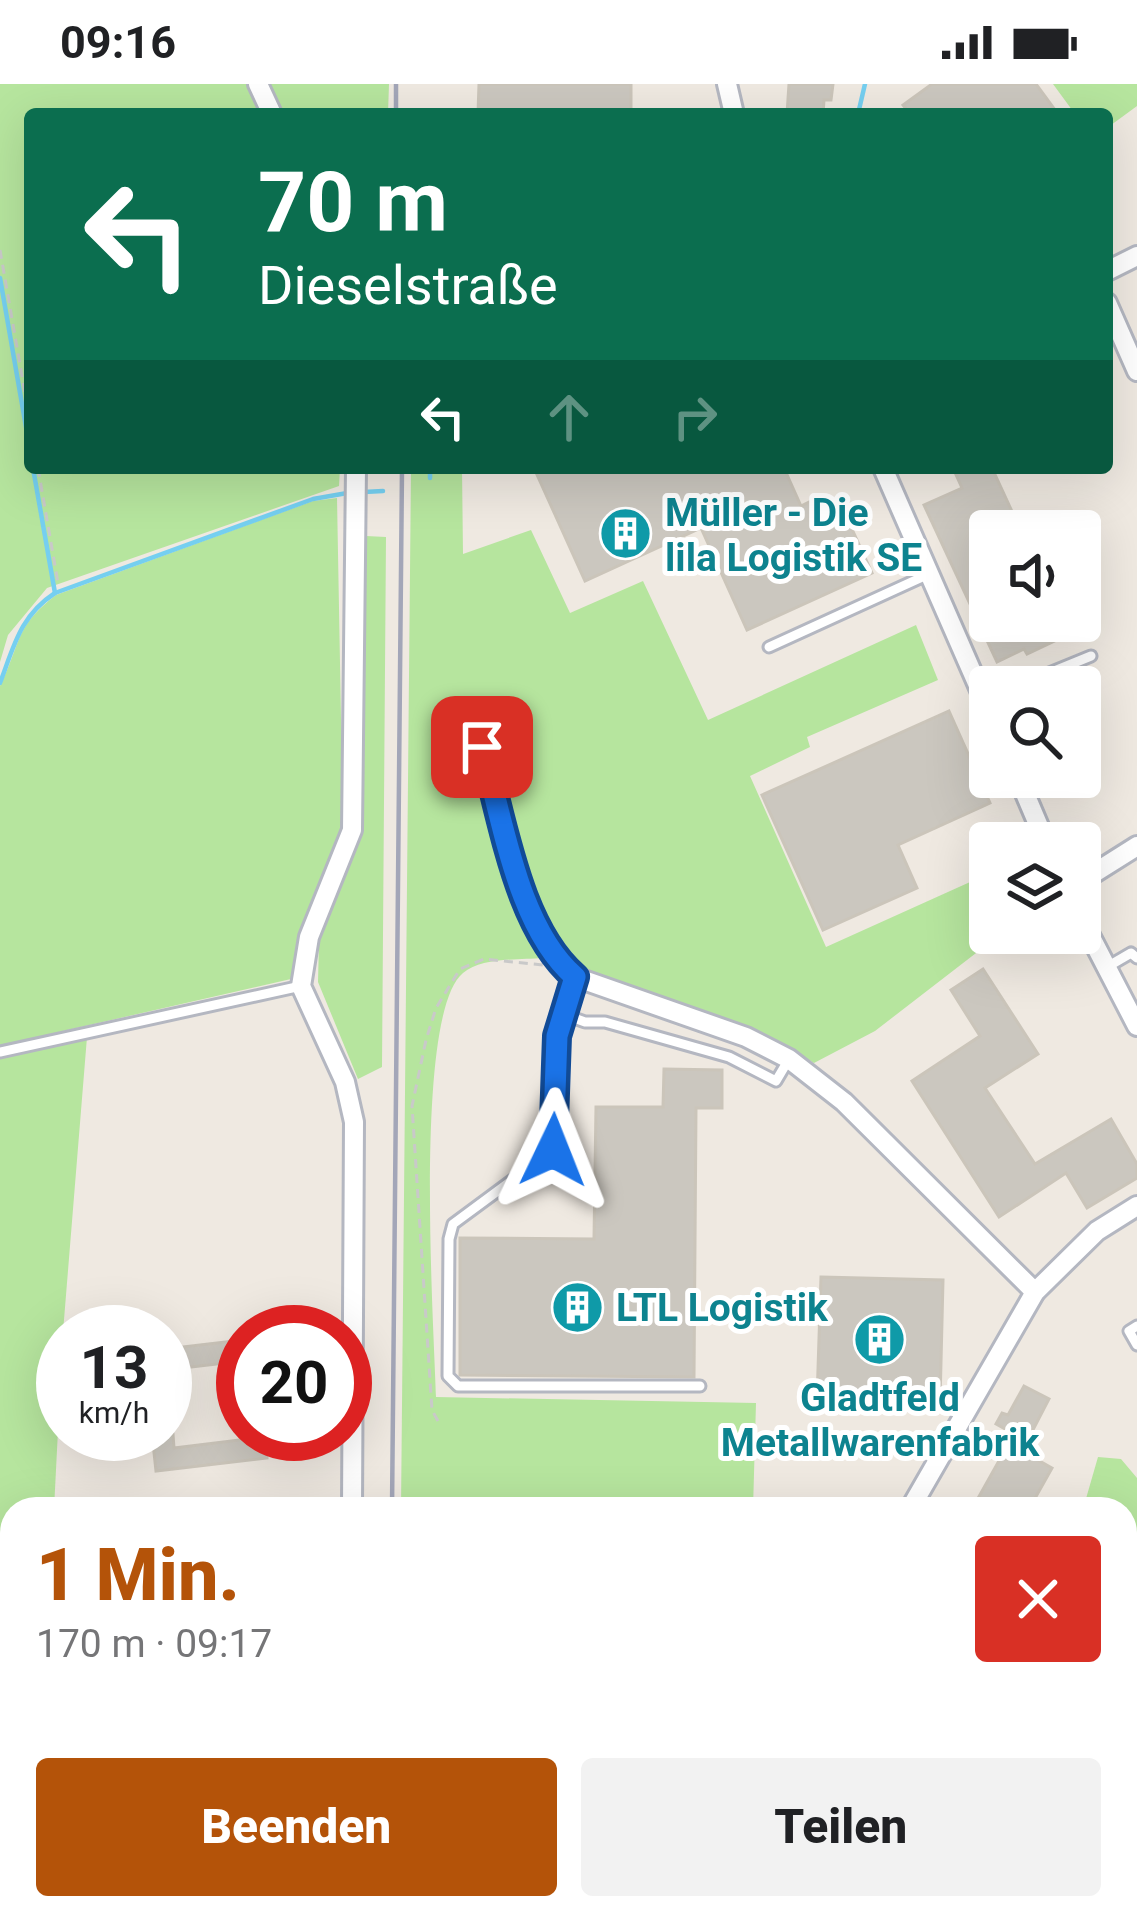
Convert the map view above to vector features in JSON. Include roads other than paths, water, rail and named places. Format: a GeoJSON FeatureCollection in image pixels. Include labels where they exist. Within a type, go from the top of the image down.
{"type":"FeatureCollection","features":[{"type":"Feature","properties":{"kind":"street"},"geometry":{"type":"LineString","coordinates":[[1113,317],[1137,371]]}},
{"type":"Feature","properties":{"kind":"street"},"geometry":{"type":"LineString","coordinates":[[352,1497],[354,1122],[345,1082],[301,986],[309,938],[352,830],[356,474]]}},
{"type":"Feature","properties":{"kind":"street"},"geometry":{"type":"LineString","coordinates":[[887,474],[969,666]]}},
{"type":"Feature","properties":{"kind":"street"},"geometry":{"type":"LineString","coordinates":[[482,747],[532,921],[568,971],[746,1037],[789,1059],[844,1102],[1035,1292]]}},
{"type":"Feature","properties":{"kind":"street"},"geometry":{"type":"LineString","coordinates":[[1101,869],[1137,846]]}},
{"type":"Feature","properties":{"kind":"street"},"geometry":{"type":"LineString","coordinates":[[1099,954],[1137,1025]]}},
{"type":"Feature","properties":{"kind":"street"},"geometry":{"type":"LineString","coordinates":[[917,1497],[1035,1292],[1097,1232],[1137,1206]]}},
{"type":"Feature","properties":{"kind":"lane"},"geometry":{"type":"LineString","coordinates":[[769,647],[929,574]]}},
{"type":"Feature","properties":{"kind":"lane"},"geometry":{"type":"LineString","coordinates":[[1066,666],[1091,656]]}},
{"type":"Feature","properties":{"kind":"lane"},"geometry":{"type":"LineString","coordinates":[[1106,967],[1131,953],[1137,958]]}},
{"type":"Feature","properties":{"kind":"lane"},"geometry":{"type":"LineString","coordinates":[[568,971],[557,1036],[553,1150],[453,1224],[448,1376],[458,1386],[700,1386]]}},
{"type":"Feature","properties":{"kind":"lane"},"geometry":{"type":"LineString","coordinates":[[0,1052],[301,986]]}},
{"type":"Feature","properties":{"kind":"lane"},"geometry":{"type":"LineString","coordinates":[[563,1014],[729,1057],[776,1081],[789,1059]]}},
{"type":"Feature","properties":{"kind":"lane"},"geometry":{"type":"LineString","coordinates":[[1137,1326],[1130,1331],[1137,1345]]}},
{"type":"Feature","properties":{"kind":"waterway"},"geometry":{"type":"LineString","coordinates":[[859,108],[865,84]]}},
{"type":"Feature","properties":{"kind":"waterway"},"geometry":{"type":"LineString","coordinates":[[0,278],[24,416]]}},
{"type":"Feature","properties":{"kind":"waterway"},"geometry":{"type":"LineString","coordinates":[[34,474],[55,593]]}},
{"type":"Feature","properties":{"kind":"waterway"},"geometry":{"type":"LineString","coordinates":[[364,492],[383,491]]}},
{"type":"Feature","properties":{"kind":"waterway"},"geometry":{"type":"LineString","coordinates":[[0,683],[26,622],[55,593],[313,499],[353,492]]}},
{"type":"Feature","properties":{"kind":"railway"},"geometry":{"type":"LineString","coordinates":[[396,84],[396,108]]}},
{"type":"Feature","properties":{"kind":"railway"},"geometry":{"type":"LineString","coordinates":[[392,1497],[402,474]]}},
{"type":"Feature","properties":{"kind":"place","name":"Müller - Die lila Logistik SE"},"geometry":{"type":"Point","coordinates":[626,534]}},
{"type":"Feature","properties":{"kind":"place","name":"LTL Logistik"},"geometry":{"type":"Point","coordinates":[577,1307]}},
{"type":"Feature","properties":{"kind":"place","name":"Gladtfeld Metallwarenfabrik"},"geometry":{"type":"Point","coordinates":[880,1340]}}]}
